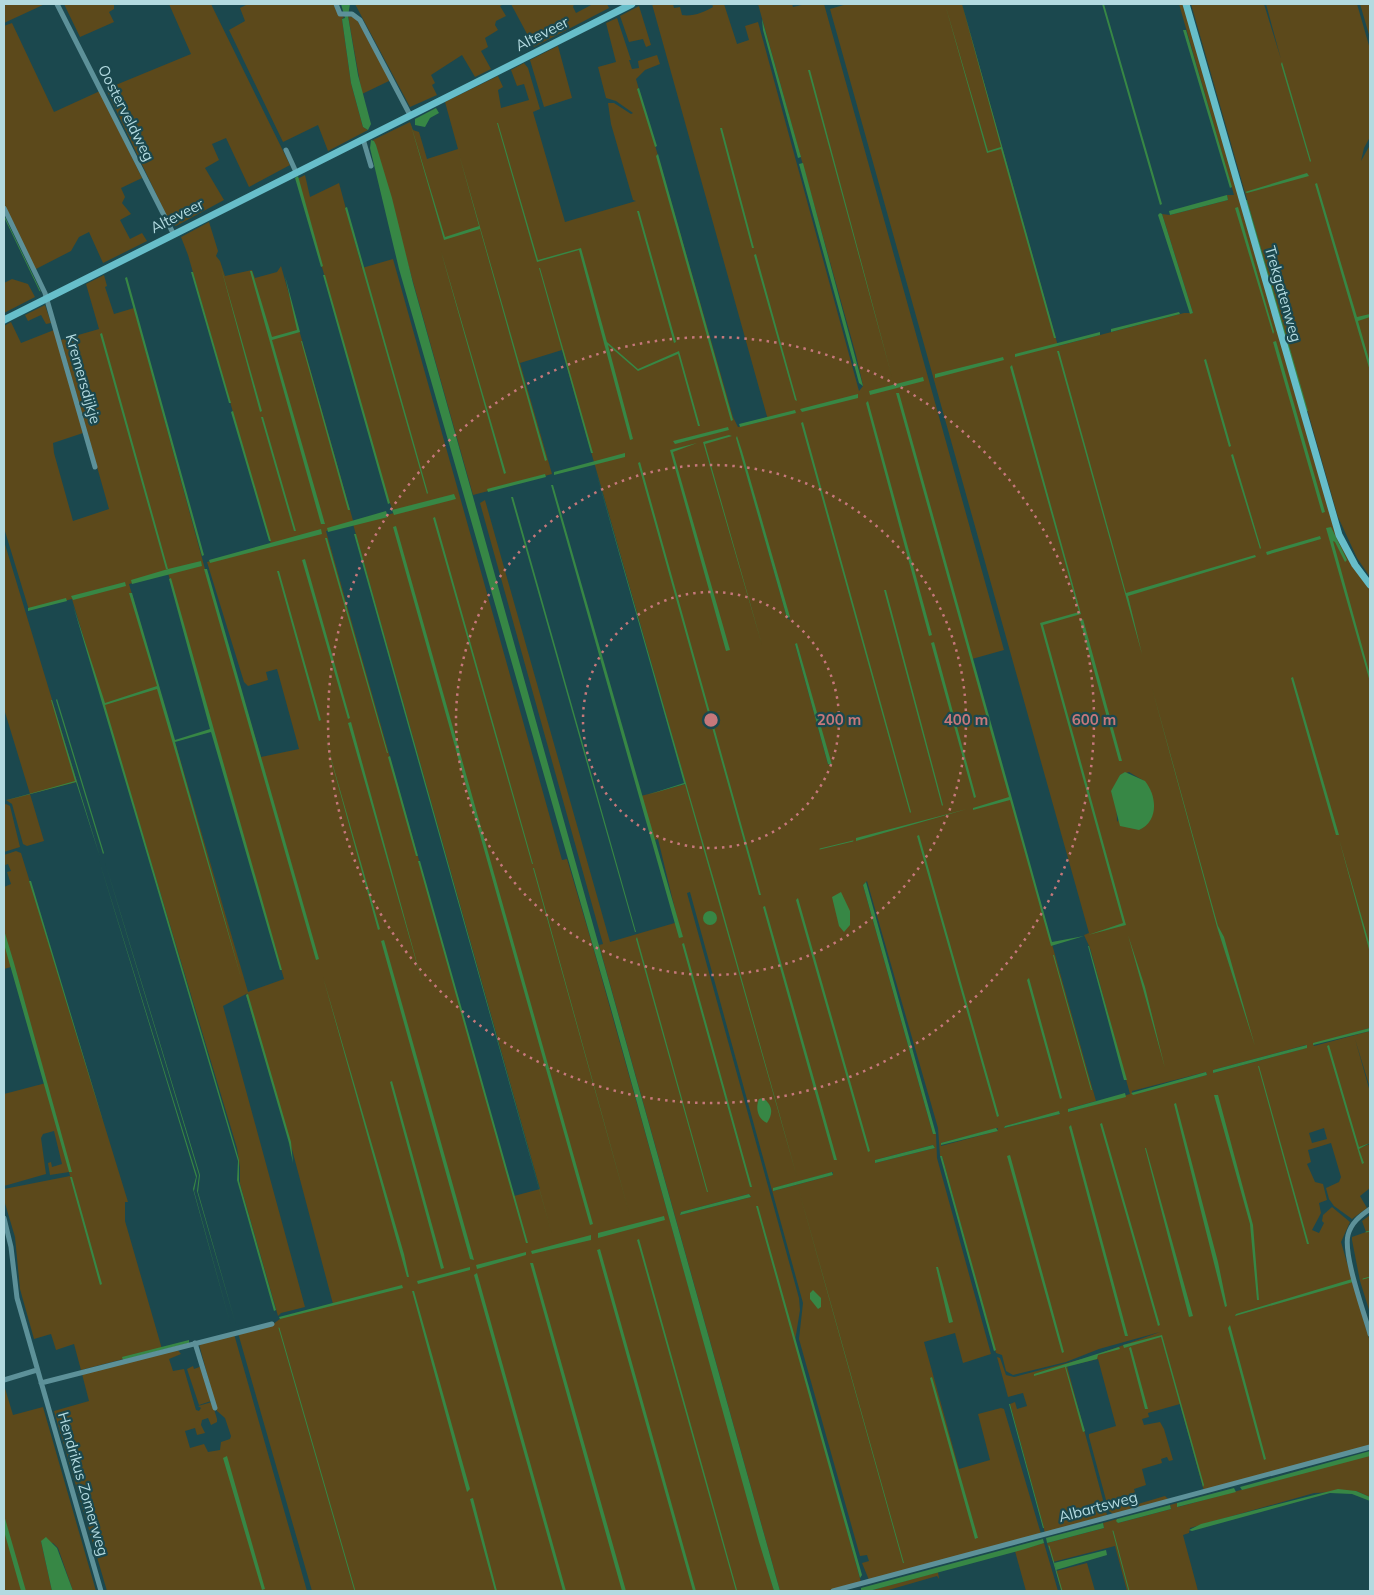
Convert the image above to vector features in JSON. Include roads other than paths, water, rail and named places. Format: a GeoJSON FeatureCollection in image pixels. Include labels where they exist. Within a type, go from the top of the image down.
{"type":"FeatureCollection","features":[{"type":"Feature","properties":{"kind":"street","name":"Oosterveldweg"},"geometry":{"type":"LineString","coordinates":[[57,4],[173,234]]}},
{"type":"Feature","properties":{"kind":"street"},"geometry":{"type":"LineString","coordinates":[[336,4],[338,12],[355,16],[363,24],[410,115]]}},
{"type":"Feature","properties":{"kind":"street","name":"Alteveer"},"geometry":{"type":"LineString","coordinates":[[4,320],[632,4]]}},
{"type":"Feature","properties":{"kind":"street","name":"Trekgatenweg"},"geometry":{"type":"LineString","coordinates":[[1186,4],[1339,536],[1355,565],[1370,585]]}},
{"type":"Feature","properties":{"kind":"street"},"geometry":{"type":"LineString","coordinates":[[363,139],[371,166]]}},
{"type":"Feature","properties":{"kind":"street"},"geometry":{"type":"LineString","coordinates":[[286,150],[296,172]]}},
{"type":"Feature","properties":{"kind":"street","name":"Kremersdijkje"},"geometry":{"type":"LineString","coordinates":[[4,208],[46,298],[95,467]]}},
{"type":"Feature","properties":{"kind":"street"},"geometry":{"type":"LineString","coordinates":[[1370,1209],[1355,1221],[1347,1240],[1370,1334]]}},
{"type":"Feature","properties":{"kind":"street","name":"Hendrikus Zomerweg"},"geometry":{"type":"LineString","coordinates":[[4,1218],[11,1248],[15,1289],[101,1591]]}},
{"type":"Feature","properties":{"kind":"street"},"geometry":{"type":"LineString","coordinates":[[41,1383],[272,1324]]}},
{"type":"Feature","properties":{"kind":"street"},"geometry":{"type":"LineString","coordinates":[[195,1343],[215,1408]]}},
{"type":"Feature","properties":{"kind":"street"},"geometry":{"type":"LineString","coordinates":[[4,1380],[37,1370]]}},
{"type":"Feature","properties":{"kind":"street","name":"Albartsweg"},"geometry":{"type":"LineString","coordinates":[[833,1591],[1370,1448]]}},
{"type":"Feature","properties":{"kind":"waterway"},"geometry":{"type":"LineString","coordinates":[[4,216],[40,291]]}},
{"type":"Feature","properties":{"kind":"waterway"},"geometry":{"type":"LineString","coordinates":[[820,849],[853,841]]}},
{"type":"Feature","properties":{"kind":"waterway"},"geometry":{"type":"LineString","coordinates":[[1366,1232],[1370,1231]]}},
{"type":"Feature","properties":{"kind":"waterway"},"geometry":{"type":"LineString","coordinates":[[1363,1279],[1370,1277]]}},
{"type":"Feature","properties":{"kind":"waterway"},"geometry":{"type":"LineString","coordinates":[[279,1328],[355,1591]]}},
{"type":"Feature","properties":{"kind":"waterway"},"geometry":{"type":"LineString","coordinates":[[1113,1531],[1129,1591]]}},
{"type":"Feature","properties":{"kind":"waterway"},"geometry":{"type":"LineString","coordinates":[[1049,1546],[1062,1591]]}}]}
